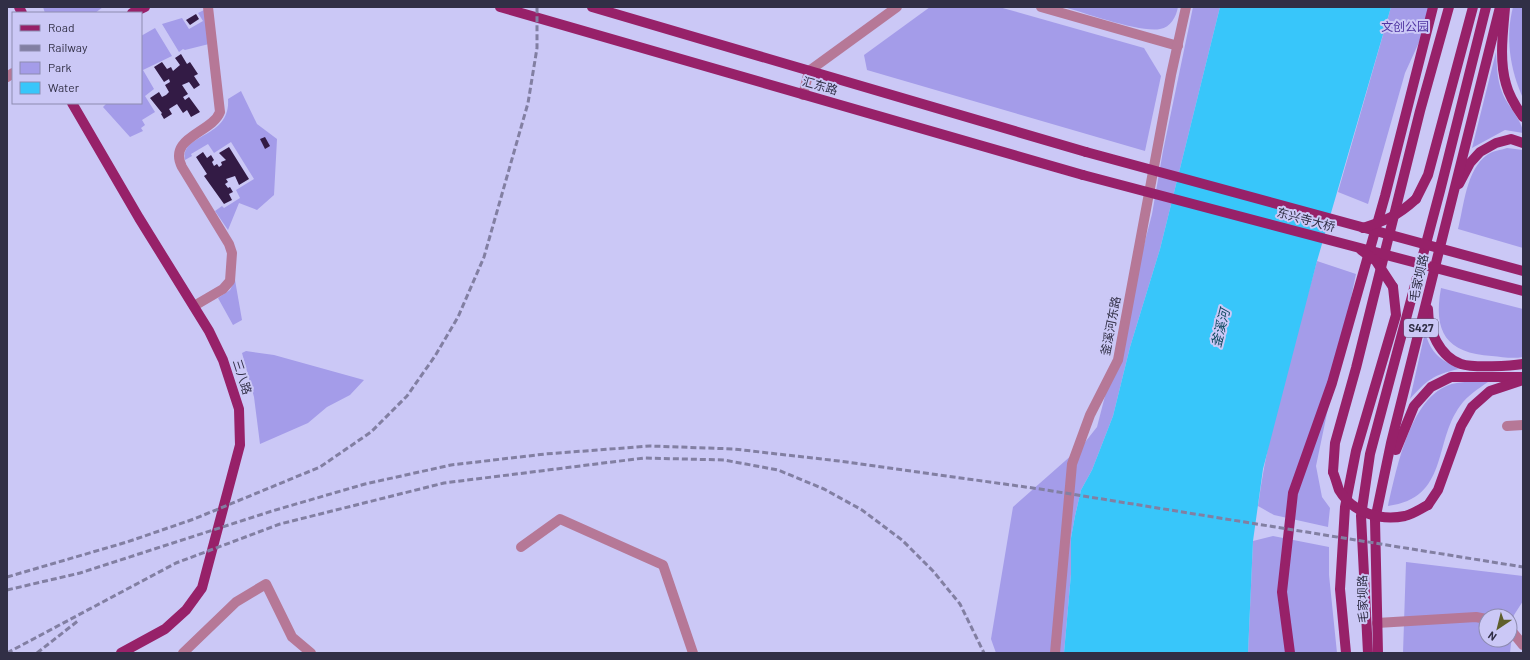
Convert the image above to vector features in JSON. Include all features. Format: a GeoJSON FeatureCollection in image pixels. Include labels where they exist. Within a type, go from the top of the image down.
{"type":"FeatureCollection","features":[{"type":"Feature","properties":{"kind":"main road"},"geometry":{"type":"LineString","coordinates":[[134,12],[145,7]]}},
{"type":"Feature","properties":{"kind":"main road","name":"汇东路"},"geometry":{"type":"LineString","coordinates":[[500,7],[1083,175]]}},
{"type":"Feature","properties":{"kind":"main road","name":"汇东路"},"geometry":{"type":"LineString","coordinates":[[592,7],[1086,152]]}},
{"type":"Feature","properties":{"kind":"main road"},"geometry":{"type":"LineString","coordinates":[[1290,653],[1282,592],[1293,492],[1332,383],[1385,196],[1432,7]]}},
{"type":"Feature","properties":{"kind":"main road"},"geometry":{"type":"LineString","coordinates":[[1449,7],[1420,111],[1356,368],[1335,442],[1333,472],[1340,490],[1352,504],[1369,515],[1387,518],[1406,515],[1428,505],[1438,490],[1461,426],[1472,406],[1490,391],[1523,380]]}},
{"type":"Feature","properties":{"kind":"main road"},"geometry":{"type":"LineString","coordinates":[[1363,228],[1388,220],[1402,211],[1416,199],[1428,175],[1473,7]]}},
{"type":"Feature","properties":{"kind":"main road","name":"毛家坝路"},"geometry":{"type":"LineString","coordinates":[[1368,653],[1361,516],[1370,454],[1440,191],[1486,7]]}},
{"type":"Feature","properties":{"kind":"main road","name":"毛家坝路"},"geometry":{"type":"LineString","coordinates":[[1378,653],[1375,520],[1391,443],[1500,7]]}},
{"type":"Feature","properties":{"kind":"main road"},"geometry":{"type":"LineString","coordinates":[[1505,7],[1502,56],[1506,84],[1514,103],[1523,117]]}},
{"type":"Feature","properties":{"kind":"main road","name":"三八路"},"geometry":{"type":"LineString","coordinates":[[73,104],[139,218],[209,331],[225,367],[239,409],[240,445],[202,588],[186,610],[165,629],[121,653]]}},
{"type":"Feature","properties":{"kind":"main road"},"geometry":{"type":"LineString","coordinates":[[1452,198],[1470,163],[1480,152],[1496,143],[1511,139],[1523,143]]}},
{"type":"Feature","properties":{"kind":"main road","name":"东兴寺大桥"},"geometry":{"type":"LineString","coordinates":[[1086,152],[1523,271]]}},
{"type":"Feature","properties":{"kind":"main road","name":"东兴寺大桥"},"geometry":{"type":"LineString","coordinates":[[1083,175],[1523,291]]}},
{"type":"Feature","properties":{"kind":"main road"},"geometry":{"type":"LineString","coordinates":[[1346,653],[1340,589],[1344,507],[1356,450],[1396,315],[1393,287],[1376,261],[1356,247]]}},
{"type":"Feature","properties":{"kind":"main road"},"geometry":{"type":"LineString","coordinates":[[1429,295],[1430,327],[1438,345],[1451,359],[1462,364],[1512,366],[1523,364]]}},
{"type":"Feature","properties":{"kind":"main road"},"geometry":{"type":"LineString","coordinates":[[1375,520],[1400,438],[1414,406],[1431,387],[1451,377],[1523,377]]}},
{"type":"Feature","properties":{"kind":"street"},"geometry":{"type":"LineString","coordinates":[[194,306],[228,284],[232,257],[229,244],[182,167],[179,156],[184,142],[214,122],[220,112],[208,7]]}},
{"type":"Feature","properties":{"kind":"street"},"geometry":{"type":"LineString","coordinates":[[803,95],[809,70],[898,7]]}},
{"type":"Feature","properties":{"kind":"street"},"geometry":{"type":"LineString","coordinates":[[1041,7],[1178,46]]}},
{"type":"Feature","properties":{"kind":"street","name":"釜溪河东路"},"geometry":{"type":"LineString","coordinates":[[1055,653],[1072,464],[1090,415],[1118,360],[1186,7]]}},
{"type":"Feature","properties":{"kind":"street"},"geometry":{"type":"LineString","coordinates":[[1507,426],[1523,425]]}},
{"type":"Feature","properties":{"kind":"street"},"geometry":{"type":"LineString","coordinates":[[521,547],[560,519],[663,565],[693,653]]}},
{"type":"Feature","properties":{"kind":"street"},"geometry":{"type":"LineString","coordinates":[[183,653],[236,602],[266,584],[292,637],[311,653]]}},
{"type":"Feature","properties":{"kind":"street"},"geometry":{"type":"LineString","coordinates":[[1377,623],[1478,617]]}},
{"type":"Feature","properties":{"kind":"green space"},"geometry":{"type":"Polygon","coordinates":[[[43,7],[103,7],[96,12],[45,12],[43,7]]]}},
{"type":"Feature","properties":{"kind":"green space"},"geometry":{"type":"Polygon","coordinates":[[[930,7],[999,7],[1144,48],[1161,76],[1145,151],[867,70],[864,55],[930,7]]]}},
{"type":"Feature","properties":{"kind":"green space"},"geometry":{"type":"Polygon","coordinates":[[[1064,7],[1178,7],[1170,24],[1164,28],[1151,29],[1140,28],[1099,18],[1064,7]]]}},
{"type":"Feature","properties":{"kind":"green space"},"geometry":{"type":"Polygon","coordinates":[[[1193,7],[1220,7],[1160,249],[1130,347],[1113,416],[1092,470],[1081,490],[1071,538],[1071,574],[1064,653],[996,653],[991,639],[1013,507],[1082,446],[1097,427],[1152,214],[1163,151],[1193,7]]]}},
{"type":"Feature","properties":{"kind":"green space","name":"文创公园"},"geometry":{"type":"Polygon","coordinates":[[[1391,7],[1429,7],[1426,27],[1405,73],[1368,204],[1338,192],[1391,7]]]}},
{"type":"Feature","properties":{"kind":"green space"},"geometry":{"type":"Polygon","coordinates":[[[1513,7],[1523,7],[1523,98],[1515,76],[1510,53],[1509,30],[1513,7]]]}},
{"type":"Feature","properties":{"kind":"green space"},"geometry":{"type":"Polygon","coordinates":[[[204,10],[209,44],[185,50],[183,49],[179,52],[162,24],[182,18],[189,29],[203,21],[198,13],[204,10]]]}},
{"type":"Feature","properties":{"kind":"green space"},"geometry":{"type":"Polygon","coordinates":[[[155,28],[172,56],[143,70],[154,89],[145,96],[155,112],[142,120],[145,125],[141,128],[143,131],[130,137],[103,107],[106,104],[142,104],[142,35],[155,28]]]}},
{"type":"Feature","properties":{"kind":"green space"},"geometry":{"type":"Polygon","coordinates":[[[1496,52],[1500,87],[1504,97],[1520,123],[1523,133],[1505,130],[1472,148],[1496,52]]]}},
{"type":"Feature","properties":{"kind":"green space"},"geometry":{"type":"Polygon","coordinates":[[[241,91],[257,124],[277,139],[274,195],[257,210],[239,203],[228,230],[215,211],[222,206],[224,208],[240,198],[236,190],[254,179],[231,142],[214,153],[208,144],[191,154],[192,156],[185,160],[186,151],[190,145],[222,122],[227,112],[228,99],[241,91]]]}},
{"type":"Feature","properties":{"kind":"green space"},"geometry":{"type":"Polygon","coordinates":[[[1507,148],[1523,150],[1523,248],[1458,229],[1467,189],[1474,170],[1487,155],[1507,148]]]}},
{"type":"Feature","properties":{"kind":"green space"},"geometry":{"type":"Polygon","coordinates":[[[1317,261],[1356,274],[1316,466],[1322,497],[1330,508],[1328,527],[1274,515],[1258,506],[1276,413],[1317,261]]]}},
{"type":"Feature","properties":{"kind":"green space"},"geometry":{"type":"Polygon","coordinates":[[[235,280],[242,320],[233,325],[218,298],[230,290],[235,280]]]}},
{"type":"Feature","properties":{"kind":"green space"},"geometry":{"type":"Polygon","coordinates":[[[1441,288],[1523,309],[1523,357],[1508,358],[1476,354],[1454,345],[1446,337],[1441,328],[1439,303],[1441,288]]]}},
{"type":"Feature","properties":{"kind":"green space"},"geometry":{"type":"Polygon","coordinates":[[[1425,332],[1433,351],[1441,359],[1459,369],[1431,379],[1410,399],[1425,332]]]}},
{"type":"Feature","properties":{"kind":"green space"},"geometry":{"type":"Polygon","coordinates":[[[246,351],[274,355],[364,380],[350,395],[327,407],[308,423],[260,444],[254,397],[242,353],[246,351]]]}},
{"type":"Feature","properties":{"kind":"green space"},"geometry":{"type":"Polygon","coordinates":[[[1488,382],[1470,395],[1460,406],[1446,436],[1437,467],[1430,481],[1421,492],[1408,501],[1388,506],[1396,472],[1409,433],[1417,415],[1428,400],[1441,389],[1457,383],[1488,382]]]}},
{"type":"Feature","properties":{"kind":"green space"},"geometry":{"type":"Polygon","coordinates":[[[1273,536],[1329,547],[1329,575],[1337,653],[1248,653],[1253,541],[1273,536]]]}},
{"type":"Feature","properties":{"kind":"green space"},"geometry":{"type":"Polygon","coordinates":[[[1406,562],[1523,576],[1523,601],[1518,609],[1478,608],[1478,648],[1511,648],[1510,653],[1403,653],[1406,562]]]}},
{"type":"Feature","properties":{"kind":"water","name":"釜溪河"},"geometry":{"type":"Polygon","coordinates":[[[1220,7],[1391,7],[1317,261],[1263,469],[1253,541],[1248,653],[1064,653],[1071,574],[1071,538],[1081,490],[1092,470],[1113,416],[1130,347],[1160,249],[1220,7]]]}},
{"type":"Feature","properties":{"kind":"building"},"geometry":{"type":"Polygon","coordinates":[[[196,14],[199,19],[190,25],[186,20],[196,14]]]}},
{"type":"Feature","properties":{"kind":"building"},"geometry":{"type":"Polygon","coordinates":[[[181,54],[187,64],[190,62],[198,74],[194,76],[200,85],[194,89],[189,82],[182,85],[188,94],[183,97],[185,100],[189,97],[200,112],[191,117],[187,110],[183,113],[177,104],[169,109],[172,114],[164,119],[161,114],[162,113],[150,98],[159,92],[162,97],[166,95],[169,92],[165,85],[170,82],[169,79],[164,82],[154,67],[162,62],[167,69],[171,67],[173,71],[180,65],[175,58],[181,54]]]}},
{"type":"Feature","properties":{"kind":"building"},"geometry":{"type":"Polygon","coordinates":[[[265,137],[270,146],[265,149],[260,139],[265,137]]]}},
{"type":"Feature","properties":{"kind":"building"},"geometry":{"type":"Polygon","coordinates":[[[229,147],[249,179],[239,185],[235,176],[226,179],[228,182],[225,184],[228,188],[230,187],[233,192],[229,194],[232,200],[224,204],[204,176],[207,174],[196,157],[203,152],[207,158],[211,155],[214,160],[212,162],[214,166],[217,164],[219,167],[222,165],[221,162],[226,160],[219,153],[229,147]]]}},
{"type":"Feature","properties":{"kind":"railway"},"geometry":{"type":"LineString","coordinates":[[7,577],[127,542],[194,519],[320,467],[371,432],[407,396],[435,356],[458,317],[484,257],[528,103],[537,48],[537,7]]}},
{"type":"Feature","properties":{"kind":"railway"},"geometry":{"type":"LineString","coordinates":[[7,590],[80,573],[272,511],[365,484],[451,465],[545,454],[650,446],[734,449],[839,461],[1040,489],[1523,567]]}},
{"type":"Feature","properties":{"kind":"railway"},"geometry":{"type":"LineString","coordinates":[[7,653],[176,563],[280,524],[444,483],[644,458],[724,460],[778,470],[824,489],[862,510],[902,540],[933,571],[960,604],[984,653]]}},
{"type":"Feature","properties":{"kind":"railway"},"geometry":{"type":"LineString","coordinates":[[37,653],[79,620]]}}]}
